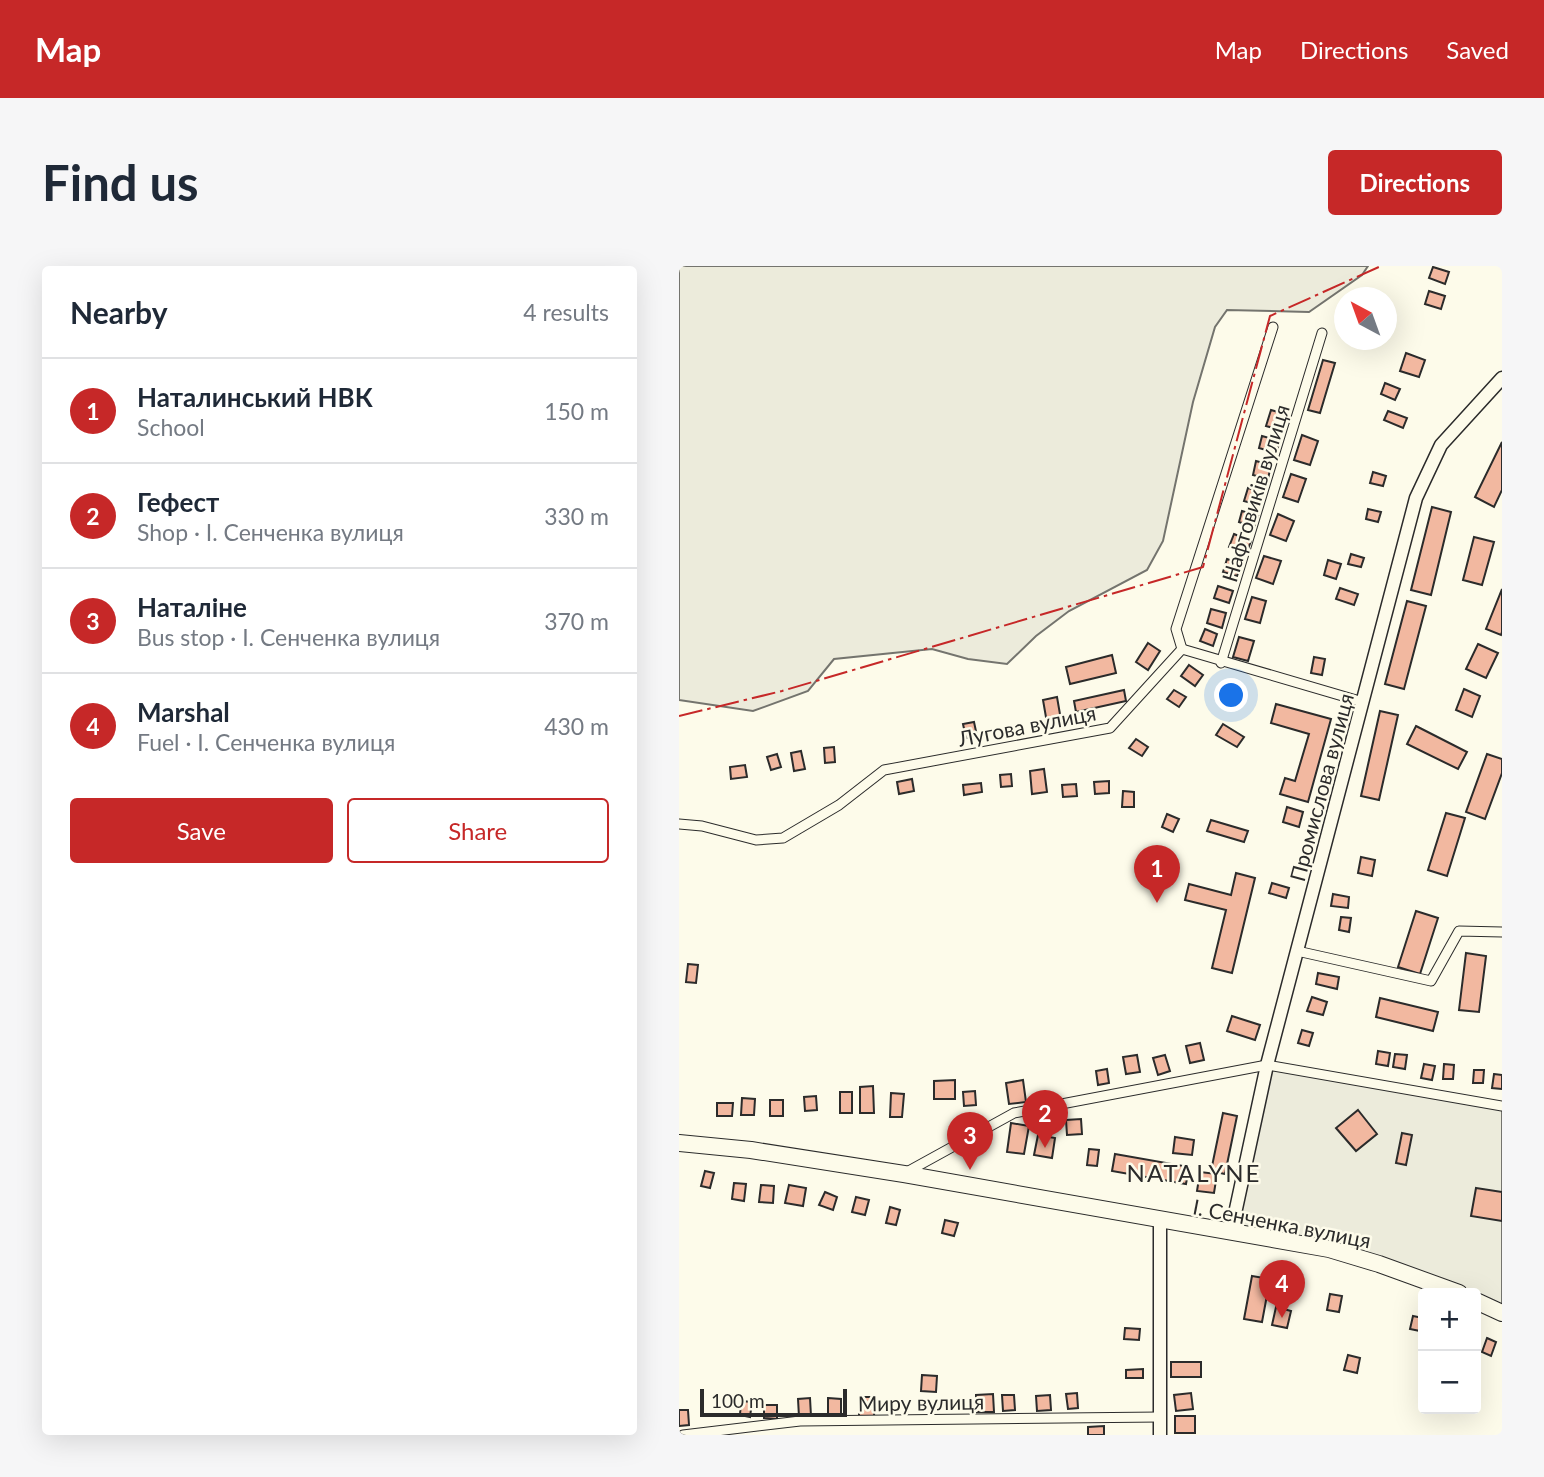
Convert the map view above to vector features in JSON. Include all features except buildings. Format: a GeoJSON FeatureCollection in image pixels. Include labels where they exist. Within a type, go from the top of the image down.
{"type":"FeatureCollection","features":[{"type":"Feature","properties":{"kind":"highway","name":"І. Сенченка вулиця"},"geometry":{"type":"LineString","coordinates":[[679,1143],[751,1150],[904,1174],[1336,1251],[1444,1288]]}},
{"type":"Feature","properties":{"kind":"highway"},"geometry":{"type":"LineString","coordinates":[[1481,1303],[1502,1313]]}},
{"type":"Feature","properties":{"kind":"street"},"geometry":{"type":"LineString","coordinates":[[1273,327],[1176,629],[1182,649],[1221,663],[1363,702]]}},
{"type":"Feature","properties":{"kind":"street","name":"Нафтовиків вулиця"},"geometry":{"type":"LineString","coordinates":[[1221,663],[1322,333]]}},
{"type":"Feature","properties":{"kind":"street","name":"Промислова вулиця"},"geometry":{"type":"LineString","coordinates":[[1231,1233],[1267,1065],[1416,498],[1441,444],[1502,377]]}},
{"type":"Feature","properties":{"kind":"street","name":"Лугова вулиця"},"geometry":{"type":"LineString","coordinates":[[679,824],[702,826],[756,839],[783,838],[839,805],[884,770],[1110,728],[1182,649]]}},
{"type":"Feature","properties":{"kind":"street"},"geometry":{"type":"LineString","coordinates":[[1297,951],[1431,981],[1459,931],[1502,932]]}},
{"type":"Feature","properties":{"kind":"street"},"geometry":{"type":"LineString","coordinates":[[904,1174],[1014,1113],[1267,1065],[1502,1107]]}},
{"type":"Feature","properties":{"kind":"street"},"geometry":{"type":"LineString","coordinates":[[1160,1220],[1160,1435]]}},
{"type":"Feature","properties":{"kind":"street","name":"Миру вулиця"},"geometry":{"type":"LineString","coordinates":[[683,1435],[800,1421],[1160,1417]]}},
{"type":"Feature","properties":{"kind":"shaded area"},"geometry":{"type":"Polygon","coordinates":[[[679,266],[1368,266],[1362,275],[1345,287],[1334,287],[1334,295],[1309,312],[1227,310],[1215,327],[1193,402],[1163,541],[1147,570],[1069,611],[1036,636],[1007,664],[968,659],[932,649],[834,659],[808,691],[753,711],[679,700],[679,266]]]}},
{"type":"Feature","properties":{"kind":"shaded area"},"geometry":{"type":"Polygon","coordinates":[[[1267,1065],[1502,1106],[1502,1313],[1481,1297],[1481,1288],[1446,1288],[1417,1277],[1231,1232],[1267,1065]]]}},
{"type":"Feature","properties":{"kind":"power"},"geometry":{"type":"LineString","coordinates":[[679,716],[782,691],[1203,567],[1270,316],[1381,266]]}},
{"type":"Feature","properties":{"kind":"place","name":"Наталинський НВК"},"geometry":{"type":"Point","coordinates":[1157,903]}},
{"type":"Feature","properties":{"kind":"place","name":"Гефест"},"geometry":{"type":"Point","coordinates":[1045,1148]}},
{"type":"Feature","properties":{"kind":"place","name":"Наталіне"},"geometry":{"type":"Point","coordinates":[970,1170]}},
{"type":"Feature","properties":{"kind":"place","name":"Marshal"},"geometry":{"type":"Point","coordinates":[1282,1318]}},
{"type":"Feature","properties":{"kind":"district","name":"NATALYNE"},"geometry":{"type":"Point","coordinates":[1194,1172]}}]}
